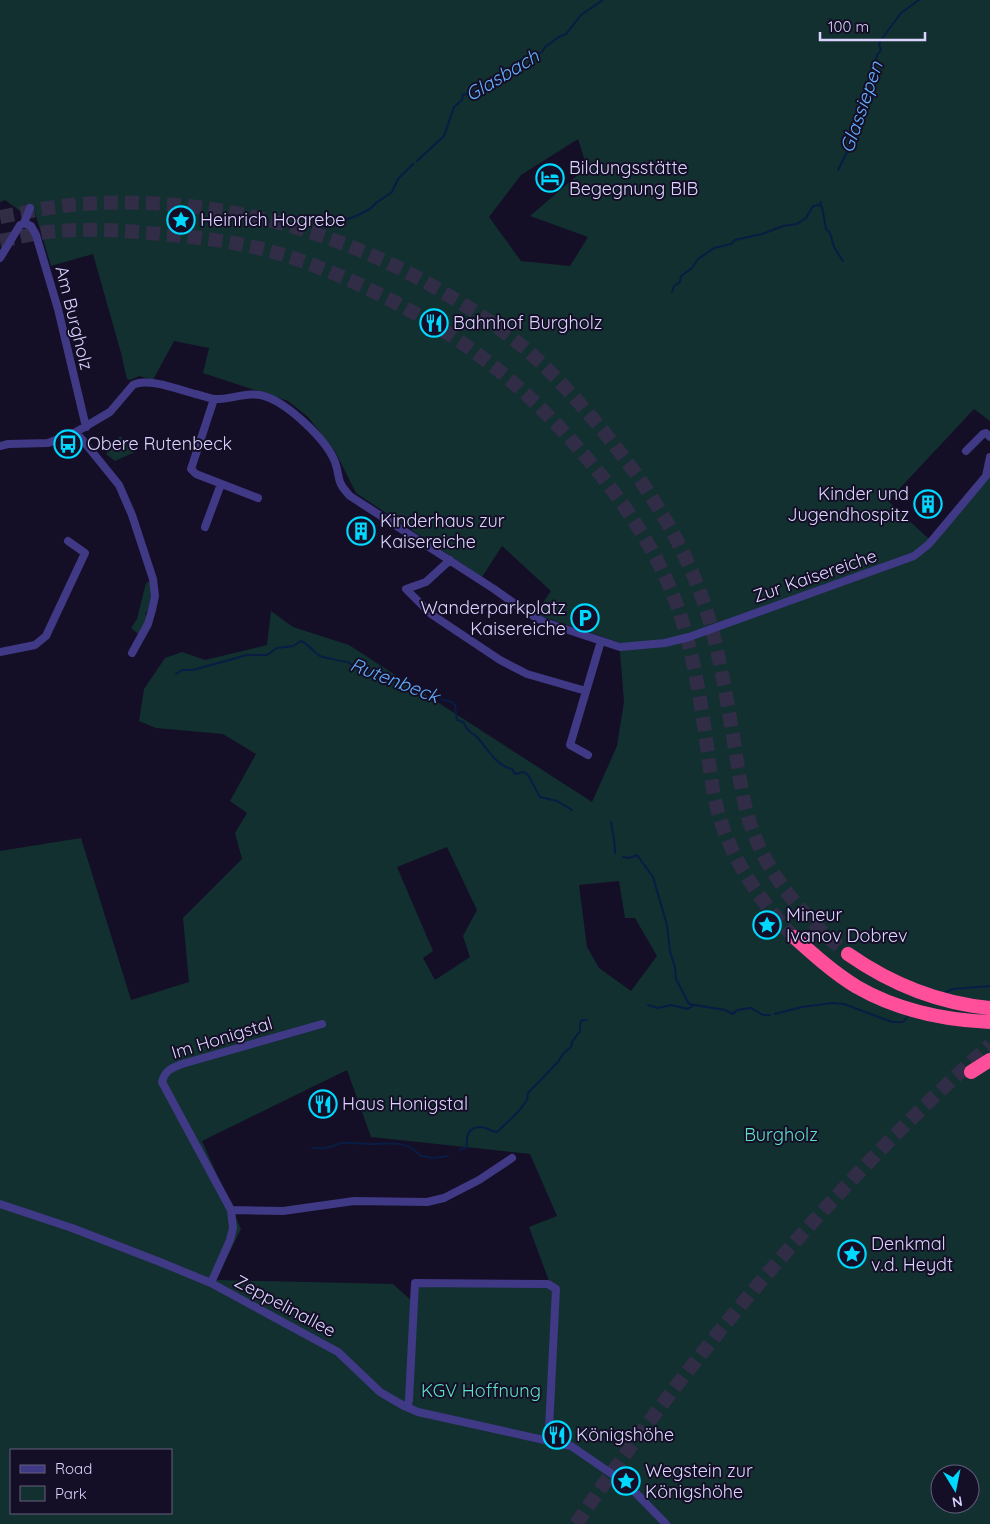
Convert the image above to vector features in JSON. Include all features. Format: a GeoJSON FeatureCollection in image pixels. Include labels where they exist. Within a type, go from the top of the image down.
{"type":"FeatureCollection","features":[{"type":"Feature","properties":{"kind":"highway"},"geometry":{"type":"LineString","coordinates":[[794,937],[839,975],[890,1002],[926,1013],[957,1019],[990,1022]]}},
{"type":"Feature","properties":{"kind":"highway"},"geometry":{"type":"LineString","coordinates":[[848,954],[882,976],[917,992],[946,1001],[990,1008]]}},
{"type":"Feature","properties":{"kind":"highway"},"geometry":{"type":"LineString","coordinates":[[971,1072],[990,1060]]}},
{"type":"Feature","properties":{"kind":"street"},"geometry":{"type":"LineString","coordinates":[[0,258],[20,225],[24,222],[30,208]]}},
{"type":"Feature","properties":{"kind":"street","name":"Am Burgholz"},"geometry":{"type":"LineString","coordinates":[[24,222],[31,226],[36,235],[58,308],[86,426]]}},
{"type":"Feature","properties":{"kind":"street","name":"Zur Kaisereiche"},"geometry":{"type":"LineString","coordinates":[[86,426],[110,412],[133,385],[138,382],[153,383],[214,399],[252,395],[266,396],[283,406],[320,439],[335,463],[340,484],[350,496],[544,622],[620,647],[665,643],[696,635],[914,556],[929,544],[986,476],[990,456]]}},
{"type":"Feature","properties":{"kind":"street"},"geometry":{"type":"LineString","coordinates":[[214,399],[191,469],[196,474],[258,498]]}},
{"type":"Feature","properties":{"kind":"street"},"geometry":{"type":"LineString","coordinates":[[0,446],[48,442],[76,432],[86,426]]}},
{"type":"Feature","properties":{"kind":"street"},"geometry":{"type":"LineString","coordinates":[[76,432],[118,485],[132,515],[153,579],[155,596],[152,610],[148,624],[132,653]]}},
{"type":"Feature","properties":{"kind":"street"},"geometry":{"type":"LineString","coordinates":[[966,451],[983,434],[986,433],[990,437]]}},
{"type":"Feature","properties":{"kind":"street"},"geometry":{"type":"LineString","coordinates":[[205,527],[221,484]]}},
{"type":"Feature","properties":{"kind":"street"},"geometry":{"type":"LineString","coordinates":[[0,652],[35,645],[46,636],[85,553],[68,541]]}},
{"type":"Feature","properties":{"kind":"street"},"geometry":{"type":"LineString","coordinates":[[450,560],[426,582],[406,589],[431,614],[500,660],[527,674],[586,691]]}},
{"type":"Feature","properties":{"kind":"street"},"geometry":{"type":"LineString","coordinates":[[588,755],[570,745],[601,641]]}},
{"type":"Feature","properties":{"kind":"street","name":"Im Honigstal"},"geometry":{"type":"LineString","coordinates":[[211,1283],[230,1240],[233,1228],[230,1210],[162,1082],[163,1076],[169,1070],[182,1064],[322,1024]]}},
{"type":"Feature","properties":{"kind":"street"},"geometry":{"type":"LineString","coordinates":[[230,1210],[283,1211],[354,1201],[427,1202],[452,1194],[479,1180],[512,1158]]}},
{"type":"Feature","properties":{"kind":"street","name":"Zeppelinallee"},"geometry":{"type":"LineString","coordinates":[[0,1204],[72,1228],[211,1283],[338,1352],[380,1392],[418,1412],[571,1446],[628,1485],[666,1524]]}},
{"type":"Feature","properties":{"kind":"street"},"geometry":{"type":"LineString","coordinates":[[404,1406],[408,1404],[409,1400],[415,1284],[548,1284],[556,1289],[549,1420],[546,1440]]}},
{"type":"Feature","properties":{"kind":"green space","name":"Burgholz"},"geometry":{"type":"Polygon","coordinates":[[[0,0],[990,0],[990,421],[974,409],[888,501],[929,539],[990,475],[990,1524],[0,1524],[0,851],[81,838],[131,1000],[189,982],[183,918],[242,859],[235,833],[247,813],[230,801],[256,754],[223,734],[156,728],[139,721],[144,689],[165,658],[182,652],[205,660],[267,645],[271,611],[293,627],[349,645],[592,802],[617,746],[624,702],[620,652],[624,644],[535,614],[551,591],[502,546],[482,577],[356,493],[335,451],[308,417],[288,401],[203,373],[209,348],[174,341],[153,380],[139,376],[130,380],[127,379],[93,254],[51,266],[34,209],[23,213],[5,200],[0,202],[0,0]],[[578,139],[521,175],[489,217],[521,261],[570,266],[588,237],[530,216],[587,167],[578,139]],[[447,847],[397,867],[433,951],[423,958],[435,980],[470,957],[463,936],[477,910],[447,847]],[[619,881],[579,885],[587,947],[599,968],[631,991],[657,956],[635,918],[625,918],[619,881]],[[347,1070],[202,1141],[241,1229],[216,1280],[393,1284],[412,1301],[413,1282],[549,1281],[529,1227],[557,1216],[530,1154],[371,1137],[347,1070]]]}},
{"type":"Feature","properties":{"kind":"green space"},"geometry":{"type":"Polygon","coordinates":[[[120,436],[135,452],[115,461],[106,454],[120,436]]]}},
{"type":"Feature","properties":{"kind":"green space"},"geometry":{"type":"Polygon","coordinates":[[[150,581],[153,587],[148,610],[145,614],[148,618],[138,634],[131,628],[137,619],[146,583],[150,581]]]}},
{"type":"Feature","properties":{"kind":"waterway","name":"Glasbach"},"geometry":{"type":"LineString","coordinates":[[417,161],[444,136],[454,107],[462,100],[463,95],[471,93],[496,78],[521,60],[542,52],[545,47],[566,34],[581,15],[603,0]]}},
{"type":"Feature","properties":{"kind":"waterway","name":"Glassiepen"},"geometry":{"type":"LineString","coordinates":[[838,170],[851,144],[855,124],[871,83],[877,55],[881,50],[879,44],[901,13],[919,0]]}},
{"type":"Feature","properties":{"kind":"waterway","name":"Glasbach"},"geometry":{"type":"LineString","coordinates":[[325,227],[370,209],[392,192],[398,179],[413,164]]}},
{"type":"Feature","properties":{"kind":"waterway","name":"Glassiepen"},"geometry":{"type":"LineString","coordinates":[[672,292],[674,286],[680,282],[681,276],[692,268],[698,259],[714,248],[783,226],[797,224],[806,218],[813,206],[820,205],[821,202]]}},
{"type":"Feature","properties":{"kind":"waterway"},"geometry":{"type":"LineString","coordinates":[[820,205],[826,229],[830,233],[834,247],[843,261]]}},
{"type":"Feature","properties":{"kind":"waterway","name":"Rutenbeck"},"geometry":{"type":"LineString","coordinates":[[176,674],[182,670],[193,670],[247,655],[267,655],[277,648],[293,646],[301,641],[320,656],[348,662],[353,666],[382,674],[384,677],[387,676],[397,682],[404,682],[452,702],[455,705],[457,720],[463,722],[492,756],[501,764],[512,769],[515,774],[524,772],[528,775],[540,797],[557,801],[572,810]]}},
{"type":"Feature","properties":{"kind":"waterway","name":"Rutenbeck"},"geometry":{"type":"LineString","coordinates":[[611,822],[615,853]]}},
{"type":"Feature","properties":{"kind":"waterway","name":"Rutenbeck"},"geometry":{"type":"LineString","coordinates":[[623,857],[629,858],[637,855],[653,877],[667,925],[676,979],[689,1004],[725,1010],[733,1014],[737,1010],[751,1008],[763,1015],[770,1015]]}},
{"type":"Feature","properties":{"kind":"waterway","name":"Rutenbeck"},"geometry":{"type":"LineString","coordinates":[[946,992],[953,989],[990,986]]}},
{"type":"Feature","properties":{"kind":"waterway","name":"Rutenbeck"},"geometry":{"type":"LineString","coordinates":[[775,1014],[802,1007],[833,1003],[844,1004],[892,1022],[903,1022],[907,1017]]}},
{"type":"Feature","properties":{"kind":"waterway"},"geometry":{"type":"LineString","coordinates":[[648,1005],[658,1008],[671,1005],[688,1009],[694,1005]]}},
{"type":"Feature","properties":{"kind":"waterway"},"geometry":{"type":"LineString","coordinates":[[460,1150],[467,1147],[468,1133],[476,1127],[483,1127],[497,1132],[518,1112],[527,1100],[528,1093],[571,1047],[572,1042],[580,1031],[582,1020],[587,1020]]}},
{"type":"Feature","properties":{"kind":"waterway"},"geometry":{"type":"LineString","coordinates":[[312,1148],[327,1148],[346,1143],[391,1143],[409,1147],[421,1156],[434,1158],[448,1156]]}},
{"type":"Feature","properties":{"kind":"tunnel"},"geometry":{"type":"LineString","coordinates":[[0,217],[72,205],[130,203],[178,205],[225,211],[271,221],[317,234],[361,251],[404,271],[478,314],[529,352],[566,388],[615,446],[645,487],[671,530],[694,576],[713,633],[724,684],[744,802],[757,842],[777,879],[790,896],[817,927],[848,954]]}},
{"type":"Feature","properties":{"kind":"tunnel"},"geometry":{"type":"LineString","coordinates":[[0,241],[47,232],[104,230],[200,238],[266,250],[323,269],[389,299],[449,334],[504,375],[555,422],[594,467],[624,506],[660,567],[679,611],[692,658],[713,792],[721,822],[734,853],[751,883],[771,911],[794,937]]}},
{"type":"Feature","properties":{"kind":"tunnel"},"geometry":{"type":"LineString","coordinates":[[576,1524],[668,1396],[769,1272],[876,1154],[990,1045]]}},
{"type":"Feature","properties":{"kind":"place","name":"Bildungsstätte Begegnung BIB"},"geometry":{"type":"Point","coordinates":[550,178]}},
{"type":"Feature","properties":{"kind":"place","name":"Heinrich Hogrebe"},"geometry":{"type":"Point","coordinates":[181,220]}},
{"type":"Feature","properties":{"kind":"place","name":"Bahnhof Burgholz"},"geometry":{"type":"Point","coordinates":[434,323]}},
{"type":"Feature","properties":{"kind":"place","name":"Obere Rutenbeck"},"geometry":{"type":"Point","coordinates":[68,444]}},
{"type":"Feature","properties":{"kind":"place","name":"Kinder und Jugendhospitz"},"geometry":{"type":"Point","coordinates":[928,504]}},
{"type":"Feature","properties":{"kind":"place","name":"Kinderhaus zur Kaisereiche"},"geometry":{"type":"Point","coordinates":[361,531]}},
{"type":"Feature","properties":{"kind":"place","name":"Wanderparkplatz Kaisereiche"},"geometry":{"type":"Point","coordinates":[585,618]}},
{"type":"Feature","properties":{"kind":"place","name":"Mineur Ivanov Dobrev"},"geometry":{"type":"Point","coordinates":[767,925]}},
{"type":"Feature","properties":{"kind":"place","name":"Haus Honigstal"},"geometry":{"type":"Point","coordinates":[323,1104]}},
{"type":"Feature","properties":{"kind":"place","name":"Denkmal v.d. Heydt"},"geometry":{"type":"Point","coordinates":[852,1254]}},
{"type":"Feature","properties":{"kind":"place","name":"Königshöhe"},"geometry":{"type":"Point","coordinates":[557,1435]}},
{"type":"Feature","properties":{"kind":"place","name":"Wegstein zur Königshöhe"},"geometry":{"type":"Point","coordinates":[626,1481]}},
{"type":"Feature","properties":{"kind":"park label","name":"KGV Hoffnung"},"geometry":{"type":"Point","coordinates":[481,1391]}}]}
